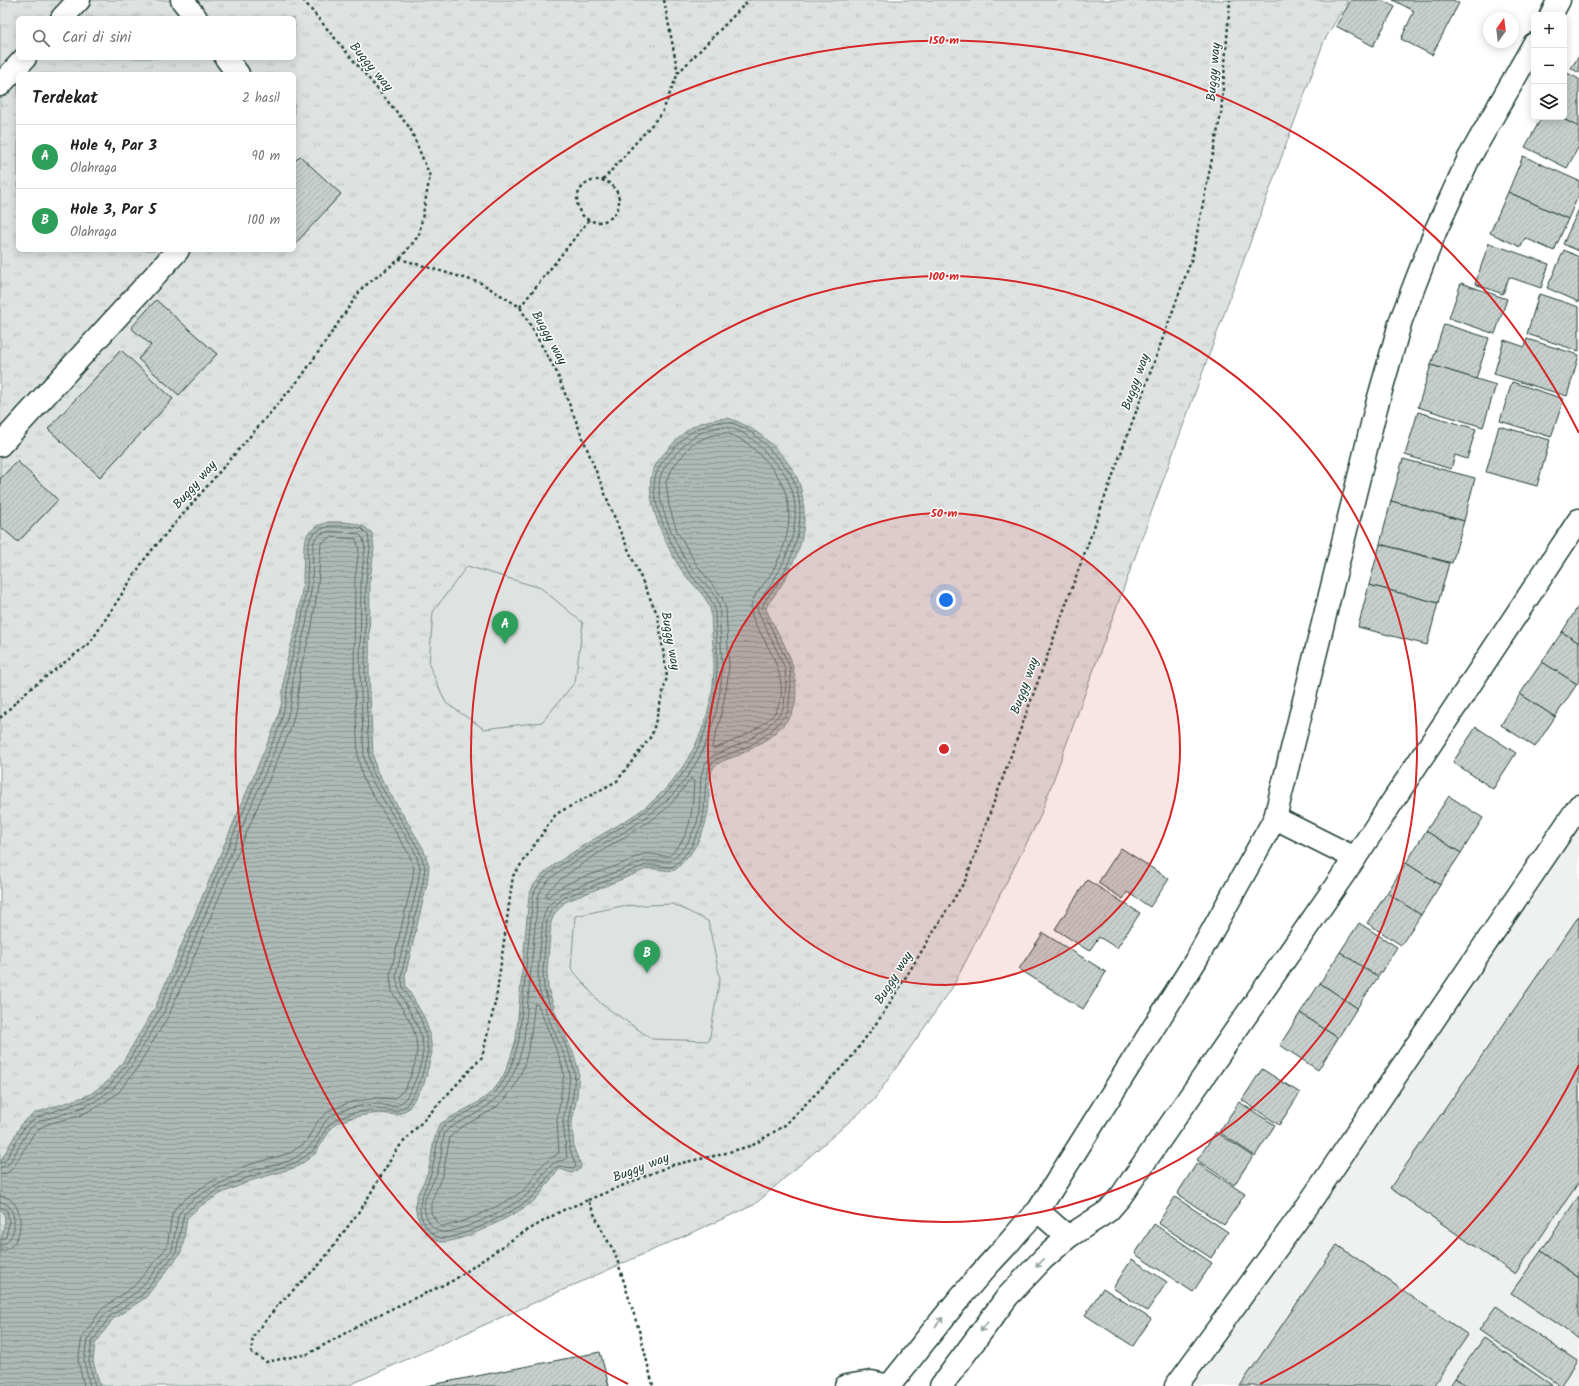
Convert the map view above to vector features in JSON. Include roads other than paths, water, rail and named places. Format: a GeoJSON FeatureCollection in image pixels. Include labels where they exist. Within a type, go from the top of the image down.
{"type":"FeatureCollection","features":[{"type":"Feature","properties":{"kind":"street"},"geometry":{"type":"LineString","coordinates":[[64,16],[79,0]]}},
{"type":"Feature","properties":{"kind":"street"},"geometry":{"type":"LineString","coordinates":[[182,0],[194,16]]}},
{"type":"Feature","properties":{"kind":"street"},"geometry":{"type":"LineString","coordinates":[[1553,12],[1559,0]]}},
{"type":"Feature","properties":{"kind":"street"},"geometry":{"type":"LineString","coordinates":[[846,1386],[872,1382],[889,1386],[969,1286],[1010,1242],[1024,1223],[1038,1211],[1196,960],[1275,818],[1376,408],[1401,320],[1435,232],[1469,158],[1532,48]]}},
{"type":"Feature","properties":{"kind":"street"},"geometry":{"type":"LineString","coordinates":[[0,85],[23,60]]}},
{"type":"Feature","properties":{"kind":"street"},"geometry":{"type":"LineString","coordinates":[[228,60],[236,72]]}},
{"type":"Feature","properties":{"kind":"street"},"geometry":{"type":"LineString","coordinates":[[0,445],[176,252]]}},
{"type":"Feature","properties":{"kind":"street"},"geometry":{"type":"LineString","coordinates":[[941,1386],[1008,1296],[1043,1259],[1068,1236],[1108,1211],[1121,1196],[1355,858],[1579,520]]}},
{"type":"Feature","properties":{"kind":"street"},"geometry":{"type":"LineString","coordinates":[[1176,1386],[1308,1205],[1579,806]]}},
{"type":"Feature","properties":{"kind":"street"},"geometry":{"type":"LineString","coordinates":[[1275,818],[1355,858]]}},
{"type":"Feature","properties":{"kind":"street"},"geometry":{"type":"LineString","coordinates":[[1038,1211],[1068,1236]]}},
{"type":"Feature","properties":{"kind":"water"},"geometry":{"type":"Polygon","coordinates":[[[728,418],[747,426],[765,438],[787,461],[801,488],[804,509],[802,539],[788,574],[766,609],[791,659],[796,684],[794,709],[787,721],[770,737],[739,755],[714,767],[709,785],[708,810],[700,839],[689,855],[675,870],[668,871],[647,869],[565,902],[555,913],[551,922],[547,971],[548,988],[556,1014],[574,1055],[579,1072],[577,1096],[572,1122],[574,1149],[581,1165],[580,1169],[572,1173],[560,1169],[552,1177],[543,1191],[531,1203],[488,1227],[451,1241],[442,1242],[435,1240],[429,1236],[418,1219],[415,1206],[416,1199],[426,1177],[435,1137],[440,1124],[477,1103],[490,1093],[500,1082],[508,1064],[516,1039],[529,895],[533,887],[551,867],[645,808],[667,788],[689,757],[705,722],[713,685],[714,659],[711,612],[707,601],[685,575],[672,555],[655,515],[650,489],[651,478],[655,466],[681,435],[701,423],[728,418]]]}},
{"type":"Feature","properties":{"kind":"water"},"geometry":{"type":"Polygon","coordinates":[[[328,522],[346,522],[357,524],[372,533],[374,549],[370,580],[369,672],[373,755],[377,772],[423,848],[429,866],[427,884],[405,976],[406,986],[424,1017],[430,1035],[432,1052],[424,1084],[408,1109],[397,1115],[378,1113],[354,1117],[336,1123],[315,1154],[297,1167],[250,1181],[220,1194],[199,1207],[187,1218],[183,1246],[180,1254],[145,1298],[113,1319],[95,1344],[93,1361],[100,1386],[0,1386],[0,1244],[5,1221],[4,1213],[0,1209],[0,1162],[22,1123],[35,1113],[89,1095],[107,1082],[122,1063],[155,1008],[276,723],[282,702],[285,668],[297,623],[303,583],[304,544],[308,533],[317,526],[328,522]]]}},
{"type":"Feature","properties":{"kind":"place","name":"Hole 4, Par 3"},"geometry":{"type":"Point","coordinates":[505,644]}},
{"type":"Feature","properties":{"kind":"place","name":"Hole 3, Par 5"},"geometry":{"type":"Point","coordinates":[647,973]}}]}
